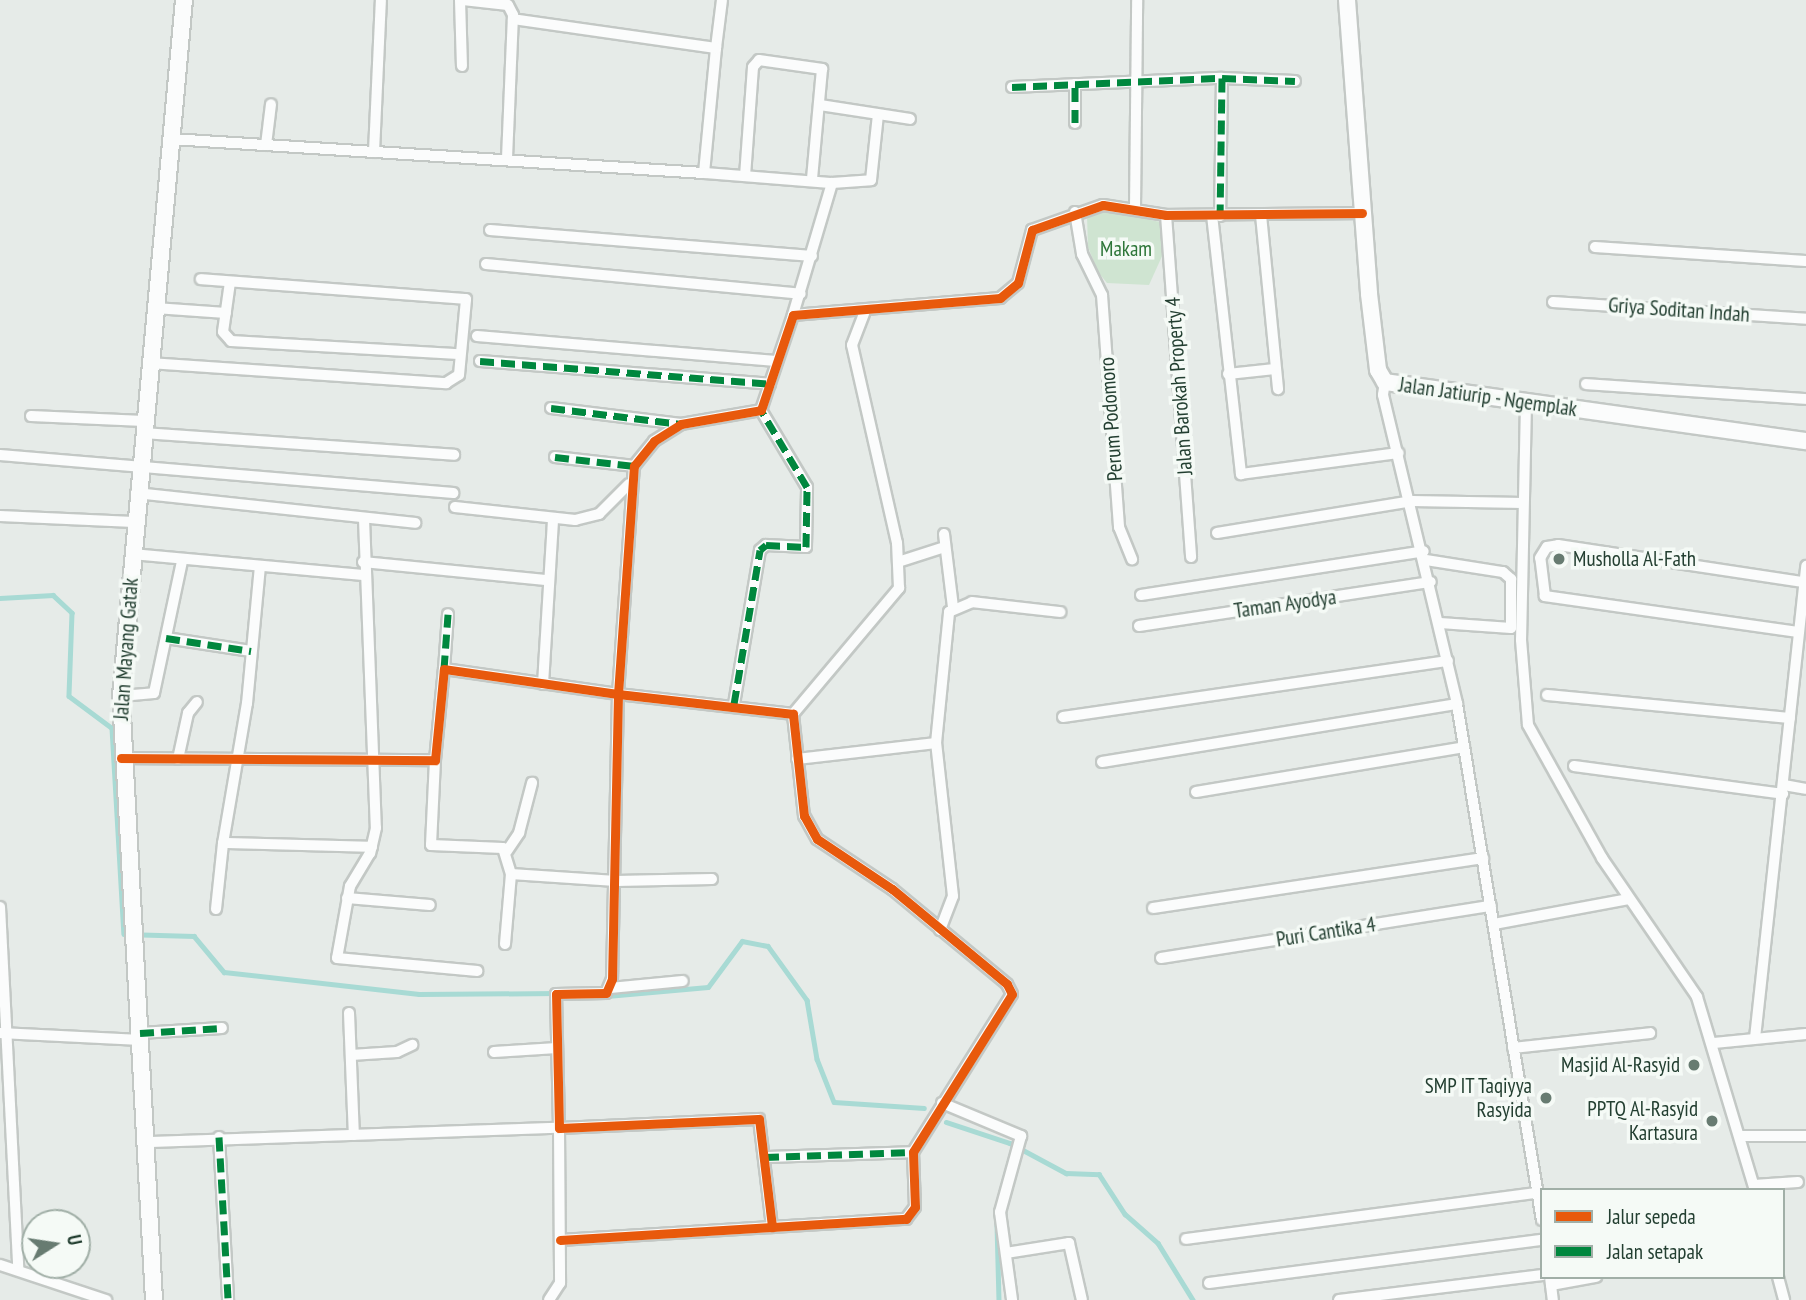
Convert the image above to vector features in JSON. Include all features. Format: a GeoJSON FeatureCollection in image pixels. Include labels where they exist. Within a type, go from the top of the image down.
{"type":"FeatureCollection","features":[{"type":"Feature","properties":{"kind":"street","name":"Jalan Mayang Gatak"},"geometry":{"type":"LineString","coordinates":[[154,1300],[149,1142],[131,920],[121,758],[121,696],[136,493],[184,0]]}},
{"type":"Feature","properties":{"kind":"street"},"geometry":{"type":"LineString","coordinates":[[374,152],[381,0]]}},
{"type":"Feature","properties":{"kind":"street"},"geometry":{"type":"LineString","coordinates":[[462,66],[462,0],[509,2],[513,19],[507,159]]}},
{"type":"Feature","properties":{"kind":"street"},"geometry":{"type":"LineString","coordinates":[[704,173],[722,0]]}},
{"type":"Feature","properties":{"kind":"street"},"geometry":{"type":"LineString","coordinates":[[1135,208],[1137,0]]}},
{"type":"Feature","properties":{"kind":"street","name":"Jalan Jatiurip - Ngemplak"},"geometry":{"type":"LineString","coordinates":[[1347,0],[1362,213],[1376,354],[1385,382],[1806,441]]}},
{"type":"Feature","properties":{"kind":"street"},"geometry":{"type":"LineString","coordinates":[[513,19],[716,48]]}},
{"type":"Feature","properties":{"kind":"street"},"geometry":{"type":"LineString","coordinates":[[745,176],[755,62],[820,66],[820,105],[812,178]]}},
{"type":"Feature","properties":{"kind":"street"},"geometry":{"type":"LineString","coordinates":[[1222,78],[1216,215],[1228,374],[1241,474],[1399,453]]}},
{"type":"Feature","properties":{"kind":"street"},"geometry":{"type":"LineString","coordinates":[[1012,87],[1222,78],[1294,81]]}},
{"type":"Feature","properties":{"kind":"street"},"geometry":{"type":"LineString","coordinates":[[1075,84],[1075,123]]}},
{"type":"Feature","properties":{"kind":"street"},"geometry":{"type":"LineString","coordinates":[[266,145],[271,104]]}},
{"type":"Feature","properties":{"kind":"street"},"geometry":{"type":"LineString","coordinates":[[820,105],[910,119]]}},
{"type":"Feature","properties":{"kind":"street"},"geometry":{"type":"LineString","coordinates":[[171,139],[812,178],[832,183],[871,180],[878,115]]}},
{"type":"Feature","properties":{"kind":"street"},"geometry":{"type":"LineString","coordinates":[[738,705],[760,550],[766,545],[806,547],[807,487],[761,411],[801,293],[832,183]]}},
{"type":"Feature","properties":{"kind":"street"},"geometry":{"type":"LineString","coordinates":[[793,315],[858,313],[1000,298],[1018,283],[1032,230],[1075,212],[1109,204],[1166,215],[1362,213]]}},
{"type":"Feature","properties":{"kind":"street","name":"Perum Podomoro"},"geometry":{"type":"LineString","coordinates":[[1075,212],[1082,254],[1101,295],[1119,527],[1132,559]]}},
{"type":"Feature","properties":{"kind":"street","name":"Jalan Barokah Property 4"},"geometry":{"type":"LineString","coordinates":[[1166,215],[1191,557]]}},
{"type":"Feature","properties":{"kind":"street"},"geometry":{"type":"LineString","coordinates":[[1261,215],[1278,389]]}},
{"type":"Feature","properties":{"kind":"street"},"geometry":{"type":"LineString","coordinates":[[490,230],[812,256]]}},
{"type":"Feature","properties":{"kind":"street"},"geometry":{"type":"LineString","coordinates":[[1595,247],[1806,261]]}},
{"type":"Feature","properties":{"kind":"street"},"geometry":{"type":"LineString","coordinates":[[486,264],[801,293]]}},
{"type":"Feature","properties":{"kind":"street"},"geometry":{"type":"LineString","coordinates":[[149,363],[446,383],[457,378],[466,299],[201,279]]}},
{"type":"Feature","properties":{"kind":"street"},"geometry":{"type":"LineString","coordinates":[[230,282],[224,338],[231,341],[459,354]]}},
{"type":"Feature","properties":{"kind":"street","name":"Griya Soditan Indah"},"geometry":{"type":"LineString","coordinates":[[1553,302],[1806,319]]}},
{"type":"Feature","properties":{"kind":"street"},"geometry":{"type":"LineString","coordinates":[[155,308],[226,313]]}},
{"type":"Feature","properties":{"kind":"street"},"geometry":{"type":"LineString","coordinates":[[560,1240],[906,1219],[915,1207],[913,1152],[1012,994],[1007,984],[940,930],[817,839],[804,816],[793,713],[892,601],[898,562],[852,345],[858,313]]}},
{"type":"Feature","properties":{"kind":"street"},"geometry":{"type":"LineString","coordinates":[[477,336],[776,361]]}},
{"type":"Feature","properties":{"kind":"street"},"geometry":{"type":"LineString","coordinates":[[480,361],[770,384]]}},
{"type":"Feature","properties":{"kind":"street"},"geometry":{"type":"LineString","coordinates":[[1228,374],[1275,369]]}},
{"type":"Feature","properties":{"kind":"street"},"geometry":{"type":"LineString","coordinates":[[1385,382],[1383,396],[1412,501],[1457,704],[1540,1209]]}},
{"type":"Feature","properties":{"kind":"street"},"geometry":{"type":"LineString","coordinates":[[1586,384],[1806,399]]}},
{"type":"Feature","properties":{"kind":"street"},"geometry":{"type":"LineString","coordinates":[[1536,404],[1523,503],[1521,640],[1528,725],[1535,746],[1629,899],[1697,997],[1720,1042],[1747,1136],[1754,1187],[1798,1182]]}},
{"type":"Feature","properties":{"kind":"street"},"geometry":{"type":"LineString","coordinates":[[551,408],[681,424],[761,411]]}},
{"type":"Feature","properties":{"kind":"street"},"geometry":{"type":"LineString","coordinates":[[32,416],[454,455]]}},
{"type":"Feature","properties":{"kind":"street"},"geometry":{"type":"LineString","coordinates":[[610,988],[616,881],[618,694],[629,484],[634,467],[654,442],[681,424]]}},
{"type":"Feature","properties":{"kind":"street"},"geometry":{"type":"LineString","coordinates":[[0,455],[453,493]]}},
{"type":"Feature","properties":{"kind":"street"},"geometry":{"type":"LineString","coordinates":[[555,457],[634,467]]}},
{"type":"Feature","properties":{"kind":"street"},"geometry":{"type":"LineString","coordinates":[[456,508],[553,519],[599,514],[629,484]]}},
{"type":"Feature","properties":{"kind":"street"},"geometry":{"type":"LineString","coordinates":[[136,493],[415,523]]}},
{"type":"Feature","properties":{"kind":"street"},"geometry":{"type":"LineString","coordinates":[[1217,534],[1412,501],[1523,503]]}},
{"type":"Feature","properties":{"kind":"street"},"geometry":{"type":"LineString","coordinates":[[0,516],[134,522]]}},
{"type":"Feature","properties":{"kind":"street"},"geometry":{"type":"LineString","coordinates":[[364,519],[363,575],[372,760],[372,847],[347,898],[337,946],[340,961],[477,971]]}},
{"type":"Feature","properties":{"kind":"street"},"geometry":{"type":"LineString","coordinates":[[543,684],[553,519]]}},
{"type":"Feature","properties":{"kind":"street"},"geometry":{"type":"LineString","coordinates":[[940,930],[953,891],[936,743],[944,632],[953,607],[944,534]]}},
{"type":"Feature","properties":{"kind":"street"},"geometry":{"type":"LineString","coordinates":[[1798,632],[1545,596],[1540,558],[1547,547],[1558,545],[1803,590]]}},
{"type":"Feature","properties":{"kind":"street"},"geometry":{"type":"LineString","coordinates":[[898,562],[945,547]]}},
{"type":"Feature","properties":{"kind":"street"},"geometry":{"type":"LineString","coordinates":[[132,554],[182,561],[363,575]]}},
{"type":"Feature","properties":{"kind":"street"},"geometry":{"type":"LineString","coordinates":[[1141,594],[1425,556],[1503,572],[1511,579],[1511,628],[1440,623]]}},
{"type":"Feature","properties":{"kind":"street"},"geometry":{"type":"LineString","coordinates":[[121,696],[154,693],[182,561]]}},
{"type":"Feature","properties":{"kind":"street"},"geometry":{"type":"LineString","coordinates":[[363,562],[548,580]]}},
{"type":"Feature","properties":{"kind":"street"},"geometry":{"type":"LineString","coordinates":[[216,909],[260,566]]}},
{"type":"Feature","properties":{"kind":"street"},"geometry":{"type":"LineString","coordinates":[[1755,1038],[1806,566]]}},
{"type":"Feature","properties":{"kind":"street","name":"Taman Ayodya"},"geometry":{"type":"LineString","coordinates":[[1139,626],[1431,582]]}},
{"type":"Feature","properties":{"kind":"street"},"geometry":{"type":"LineString","coordinates":[[953,607],[972,601],[1060,612]]}},
{"type":"Feature","properties":{"kind":"street"},"geometry":{"type":"LineString","coordinates":[[448,614],[429,842],[507,851]]}},
{"type":"Feature","properties":{"kind":"street"},"geometry":{"type":"LineString","coordinates":[[166,638],[251,651]]}},
{"type":"Feature","properties":{"kind":"street"},"geometry":{"type":"LineString","coordinates":[[1063,718],[1448,661]]}},
{"type":"Feature","properties":{"kind":"street"},"geometry":{"type":"LineString","coordinates":[[444,669],[618,694],[793,713]]}},
{"type":"Feature","properties":{"kind":"street"},"geometry":{"type":"LineString","coordinates":[[1547,695],[1790,718]]}},
{"type":"Feature","properties":{"kind":"street"},"geometry":{"type":"LineString","coordinates":[[178,759],[188,713],[197,702]]}},
{"type":"Feature","properties":{"kind":"street"},"geometry":{"type":"LineString","coordinates":[[1102,762],[1457,704]]}},
{"type":"Feature","properties":{"kind":"street"},"geometry":{"type":"LineString","coordinates":[[797,759],[936,743]]}},
{"type":"Feature","properties":{"kind":"street"},"geometry":{"type":"LineString","coordinates":[[1196,792],[1464,747]]}},
{"type":"Feature","properties":{"kind":"street"},"geometry":{"type":"LineString","coordinates":[[121,758],[435,760]]}},
{"type":"Feature","properties":{"kind":"street"},"geometry":{"type":"LineString","coordinates":[[1574,766],[1783,790],[1806,789]]}},
{"type":"Feature","properties":{"kind":"street"},"geometry":{"type":"LineString","coordinates":[[505,944],[511,874],[507,851],[519,833],[532,783]]}},
{"type":"Feature","properties":{"kind":"street"},"geometry":{"type":"LineString","coordinates":[[223,843],[372,847]]}},
{"type":"Feature","properties":{"kind":"street"},"geometry":{"type":"LineString","coordinates":[[1153,908],[1483,858]]}},
{"type":"Feature","properties":{"kind":"street"},"geometry":{"type":"LineString","coordinates":[[511,874],[616,881],[712,879]]}},
{"type":"Feature","properties":{"kind":"street"},"geometry":{"type":"LineString","coordinates":[[347,898],[430,905]]}},
{"type":"Feature","properties":{"kind":"street"},"geometry":{"type":"LineString","coordinates":[[1494,924],[1629,899]]}},
{"type":"Feature","properties":{"kind":"street","name":"Puri Cantika 4"},"geometry":{"type":"LineString","coordinates":[[1161,958],[1491,906]]}},
{"type":"Feature","properties":{"kind":"street"},"geometry":{"type":"LineString","coordinates":[[0,907],[4,1032],[18,1268]]}},
{"type":"Feature","properties":{"kind":"street"},"geometry":{"type":"LineString","coordinates":[[549,1300],[560,1283],[556,994],[683,981]]}},
{"type":"Feature","properties":{"kind":"street"},"geometry":{"type":"LineString","coordinates":[[349,1013],[355,1135]]}},
{"type":"Feature","properties":{"kind":"street"},"geometry":{"type":"LineString","coordinates":[[4,1032],[141,1037],[222,1028]]}},
{"type":"Feature","properties":{"kind":"street"},"geometry":{"type":"LineString","coordinates":[[1513,1048],[1650,1032]]}},
{"type":"Feature","properties":{"kind":"street"},"geometry":{"type":"LineString","coordinates":[[1720,1042],[1806,1034]]}},
{"type":"Feature","properties":{"kind":"street"},"geometry":{"type":"LineString","coordinates":[[351,1055],[397,1052],[412,1045]]}},
{"type":"Feature","properties":{"kind":"street"},"geometry":{"type":"LineString","coordinates":[[494,1052],[557,1048]]}},
{"type":"Feature","properties":{"kind":"street"},"geometry":{"type":"LineString","coordinates":[[942,1103],[1017,1134],[1020,1141],[1013,1156],[1000,1212],[1012,1300]]}},
{"type":"Feature","properties":{"kind":"street"},"geometry":{"type":"LineString","coordinates":[[149,1142],[219,1137],[559,1128],[753,1118],[762,1124],[772,1227]]}},
{"type":"Feature","properties":{"kind":"street"},"geometry":{"type":"LineString","coordinates":[[1747,1136],[1806,1136]]}},
{"type":"Feature","properties":{"kind":"street"},"geometry":{"type":"LineString","coordinates":[[219,1137],[228,1300]]}},
{"type":"Feature","properties":{"kind":"street"},"geometry":{"type":"LineString","coordinates":[[765,1157],[913,1152]]}},
{"type":"Feature","properties":{"kind":"street"},"geometry":{"type":"LineString","coordinates":[[1185,1240],[1537,1193]]}},
{"type":"Feature","properties":{"kind":"street"},"geometry":{"type":"LineString","coordinates":[[1209,1283],[1540,1240]]}},
{"type":"Feature","properties":{"kind":"street"},"geometry":{"type":"LineString","coordinates":[[1006,1254],[1069,1243],[1082,1300]]}},
{"type":"Feature","properties":{"kind":"street"},"geometry":{"type":"LineString","coordinates":[[0,1265],[18,1268],[106,1300]]}},
{"type":"Feature","properties":{"kind":"street"},"geometry":{"type":"LineString","coordinates":[[1339,1300],[1540,1275]]}},
{"type":"Feature","properties":{"kind":"street"},"geometry":{"type":"LineString","coordinates":[[1553,1300],[1550,1281],[1573,1279]]}},
{"type":"Feature","properties":{"kind":"street"},"geometry":{"type":"LineString","coordinates":[[1778,1279],[1783,1300]]}},
{"type":"Feature","properties":{"kind":"green space","name":"Makam"},"geometry":{"type":"Polygon","coordinates":[[[1104,210],[1160,222],[1163,254],[1149,285],[1107,283],[1098,272],[1088,247],[1087,216],[1104,210]]]}},
{"type":"Feature","properties":{"kind":"waterway"},"geometry":{"type":"LineString","coordinates":[[0,598],[53,595],[72,613],[69,696],[112,728],[124,934],[194,936],[224,972],[419,994],[557,993]]}},
{"type":"Feature","properties":{"kind":"waterway"},"geometry":{"type":"LineString","coordinates":[[607,996],[708,987],[742,941],[768,946],[807,1000],[817,1059],[834,1102],[924,1108]]}},
{"type":"Feature","properties":{"kind":"waterway"},"geometry":{"type":"LineString","coordinates":[[946,1122],[1010,1143],[1066,1173],[1099,1174],[1125,1214],[1158,1243],[1193,1300]]}},
{"type":"Feature","properties":{"kind":"waterway"},"geometry":{"type":"LineString","coordinates":[[998,1201],[1013,1146]]}},
{"type":"Feature","properties":{"kind":"waterway"},"geometry":{"type":"LineString","coordinates":[[997,1224],[999,1300]]}},
{"type":"Feature","properties":{"kind":"marked path"},"geometry":{"type":"LineString","coordinates":[[1222,78],[1295,81]]}},
{"type":"Feature","properties":{"kind":"marked path"},"geometry":{"type":"LineString","coordinates":[[1012,87],[1222,78],[1220,216]]}},
{"type":"Feature","properties":{"kind":"marked path"},"geometry":{"type":"LineString","coordinates":[[1075,84],[1075,123]]}},
{"type":"Feature","properties":{"kind":"marked path"},"geometry":{"type":"LineString","coordinates":[[480,361],[770,384]]}},
{"type":"Feature","properties":{"kind":"marked path"},"geometry":{"type":"LineString","coordinates":[[551,408],[681,424]]}},
{"type":"Feature","properties":{"kind":"marked path"},"geometry":{"type":"LineString","coordinates":[[734,704],[760,550],[766,545],[806,547],[807,487],[761,410]]}},
{"type":"Feature","properties":{"kind":"marked path"},"geometry":{"type":"LineString","coordinates":[[555,457],[634,466]]}},
{"type":"Feature","properties":{"kind":"marked path"},"geometry":{"type":"LineString","coordinates":[[444,669],[448,614]]}},
{"type":"Feature","properties":{"kind":"marked path"},"geometry":{"type":"LineString","coordinates":[[166,638],[251,651]]}},
{"type":"Feature","properties":{"kind":"marked path"},"geometry":{"type":"LineString","coordinates":[[140,1033],[222,1028]]}},
{"type":"Feature","properties":{"kind":"marked path"},"geometry":{"type":"LineString","coordinates":[[219,1137],[228,1300]]}},
{"type":"Feature","properties":{"kind":"marked path"},"geometry":{"type":"LineString","coordinates":[[765,1157],[913,1152]]}},
{"type":"Feature","properties":{"kind":"cycle path"},"geometry":{"type":"LineString","coordinates":[[121,758],[435,760],[444,669],[618,694],[634,466],[654,441],[681,424],[761,410],[793,315],[1000,298],[1018,283],[1032,230],[1103,205],[1166,215],[1362,213]]}},
{"type":"Feature","properties":{"kind":"cycle path"},"geometry":{"type":"LineString","coordinates":[[560,1240],[906,1219],[915,1207],[913,1152],[1012,994],[1007,984],[892,889],[817,839],[804,816],[793,714],[618,694],[612,979],[606,993],[556,994],[559,1128],[759,1119],[772,1227]]}},
{"type":"Feature","properties":{"kind":"place","name":"Musholla Al-Fath"},"geometry":{"type":"Point","coordinates":[1559,559]}},
{"type":"Feature","properties":{"kind":"place","name":"Masjid Al-Rasyid"},"geometry":{"type":"Point","coordinates":[1694,1065]}},
{"type":"Feature","properties":{"kind":"place","name":"SMP IT Taqiyya Rasyida"},"geometry":{"type":"Point","coordinates":[1546,1098]}},
{"type":"Feature","properties":{"kind":"place","name":"PPTQ Al-Rasyid Kartasura"},"geometry":{"type":"Point","coordinates":[1712,1121]}}]}
